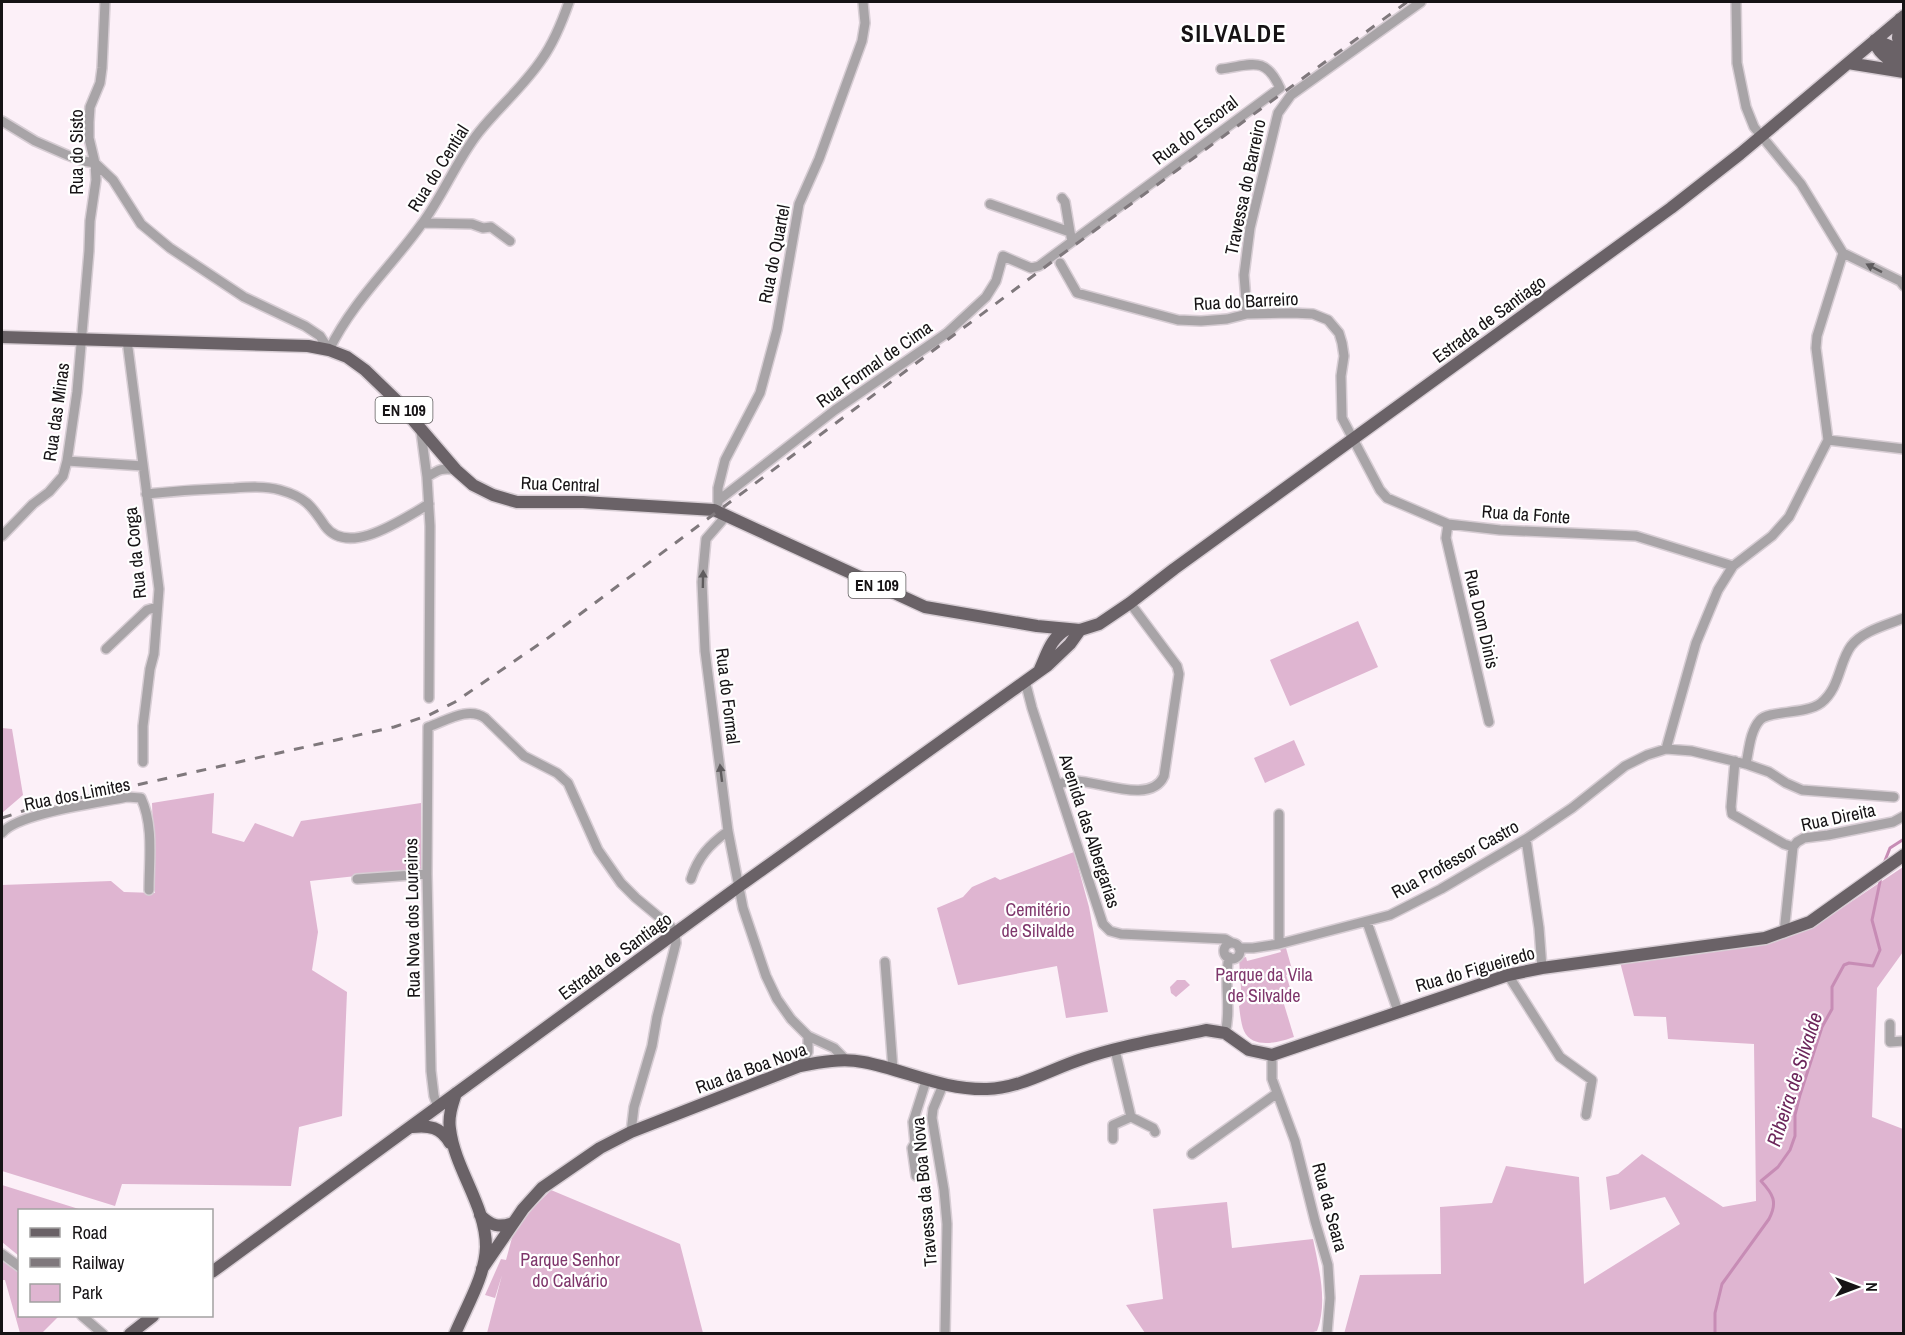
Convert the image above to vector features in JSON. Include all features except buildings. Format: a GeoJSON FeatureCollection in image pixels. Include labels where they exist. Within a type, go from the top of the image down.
{"type":"FeatureCollection","features":[{"type":"Feature","properties":{"kind":"main road","name":"Estrada de Santiago"},"geometry":{"type":"LineString","coordinates":[[213,1271],[738,887],[1025,681],[1040,669],[1054,651],[1058,631],[1099,624],[1131,603],[1671,208],[1740,154],[1902,18]]}},
{"type":"Feature","properties":{"kind":"main road"},"geometry":{"type":"LineString","coordinates":[[1902,18],[1898,38],[1904,49]]}},
{"type":"Feature","properties":{"kind":"main road"},"geometry":{"type":"LineString","coordinates":[[1875,40],[1904,56]]}},
{"type":"Feature","properties":{"kind":"main road"},"geometry":{"type":"LineString","coordinates":[[1875,40],[1876,48],[1883,56],[1904,70]]}},
{"type":"Feature","properties":{"kind":"main road"},"geometry":{"type":"LineString","coordinates":[[1848,63],[1904,70]]}},
{"type":"Feature","properties":{"kind":"main road","name":"EN 109"},"geometry":{"type":"LineString","coordinates":[[2,337],[82,339]]}},
{"type":"Feature","properties":{"kind":"main road","name":"Rua Central"},"geometry":{"type":"LineString","coordinates":[[82,339],[308,346],[329,350],[347,357],[365,370],[395,399],[456,470],[473,484],[493,495],[517,502],[716,505],[726,516],[925,607],[1058,631]]}},
{"type":"Feature","properties":{"kind":"main road","name":"Rua do Figueiredo"},"geometry":{"type":"LineString","coordinates":[[1272,1055],[1508,975],[1542,968],[1765,938],[1784,933],[1810,922],[1904,855]]}},
{"type":"Feature","properties":{"kind":"main road","name":"Rua da Boa Nova"},"geometry":{"type":"LineString","coordinates":[[482,1269],[523,1209],[549,1182],[600,1148],[632,1132],[800,1066],[820,1062],[862,1062],[943,1085],[985,1089],[1002,1088],[1083,1058],[1115,1050],[1206,1030],[1225,1033]]}},
{"type":"Feature","properties":{"kind":"main road"},"geometry":{"type":"LineString","coordinates":[[1225,1033],[1249,1050],[1272,1055]]}},
{"type":"Feature","properties":{"kind":"main road"},"geometry":{"type":"LineString","coordinates":[[444,1129],[456,1093]]}},
{"type":"Feature","properties":{"kind":"main road"},"geometry":{"type":"LineString","coordinates":[[438,1107],[434,1120],[444,1129],[456,1153],[480,1215],[486,1248],[482,1269],[455,1334]]}},
{"type":"Feature","properties":{"kind":"main road"},"geometry":{"type":"LineString","coordinates":[[411,1127],[427,1126],[444,1129]]}},
{"type":"Feature","properties":{"kind":"main road"},"geometry":{"type":"LineString","coordinates":[[480,1215],[495,1226],[513,1223]]}},
{"type":"Feature","properties":{"kind":"main road"},"geometry":{"type":"LineString","coordinates":[[129,1334],[152,1317]]}},
{"type":"Feature","properties":{"kind":"street","name":"Rua do Sisto"},"geometry":{"type":"LineString","coordinates":[[82,339],[90,251],[90,221],[96,180],[96,163],[89,138],[90,107],[100,83],[105,2]]}},
{"type":"Feature","properties":{"kind":"street","name":"Rua do Cential"},"geometry":{"type":"LineString","coordinates":[[329,350],[339,328],[355,305],[423,223],[459,161],[480,132],[541,61],[557,33],[569,2]]}},
{"type":"Feature","properties":{"kind":"street","name":"Rua do Quartel"},"geometry":{"type":"LineString","coordinates":[[716,505],[725,460],[760,393],[777,330],[799,204],[819,159],[862,41],[865,23],[862,2]]}},
{"type":"Feature","properties":{"kind":"street","name":"Travessa do Barreiro"},"geometry":{"type":"LineString","coordinates":[[1248,314],[1244,275],[1250,228],[1274,125],[1283,104],[1307,83],[1421,2]]}},
{"type":"Feature","properties":{"kind":"street"},"geometry":{"type":"LineString","coordinates":[[1736,2],[1737,63],[1746,107],[1760,136],[1802,184],[1843,253],[1900,281],[1904,286]]}},
{"type":"Feature","properties":{"kind":"street","name":"Rua do Escoral"},"geometry":{"type":"LineString","coordinates":[[1031,268],[1039,266],[1071,237],[1280,88],[1272,72],[1266,67],[1256,65],[1221,69]]}},
{"type":"Feature","properties":{"kind":"street"},"geometry":{"type":"LineString","coordinates":[[2,121],[35,141],[67,155],[96,163],[113,180],[141,224],[170,248],[244,297],[313,331],[320,336],[329,350]]}},
{"type":"Feature","properties":{"kind":"street"},"geometry":{"type":"LineString","coordinates":[[1062,198],[1065,202],[1071,237]]}},
{"type":"Feature","properties":{"kind":"street"},"geometry":{"type":"LineString","coordinates":[[990,204],[1071,237]]}},
{"type":"Feature","properties":{"kind":"street"},"geometry":{"type":"LineString","coordinates":[[423,223],[472,224],[483,228],[491,227],[510,241]]}},
{"type":"Feature","properties":{"kind":"street"},"geometry":{"type":"LineString","coordinates":[[1843,253],[1819,329],[1816,348],[1828,440],[1789,517],[1772,537],[1733,566],[1718,590],[1696,644],[1666,748],[1692,751],[1746,764],[1802,789],[1894,797]]}},
{"type":"Feature","properties":{"kind":"street","name":"Rua Formal de Cima"},"geometry":{"type":"LineString","coordinates":[[716,505],[835,410],[946,333],[986,297],[996,281],[1003,256],[1031,268]]}},
{"type":"Feature","properties":{"kind":"street","name":"Rua do Barreiro"},"geometry":{"type":"LineString","coordinates":[[1060,263],[1074,290],[1083,296],[1178,320],[1227,319],[1248,314],[1313,314],[1328,320],[1342,343],[1344,356],[1341,376],[1342,418],[1353,439]]}},
{"type":"Feature","properties":{"kind":"street","name":"Rua das Minas"},"geometry":{"type":"LineString","coordinates":[[2,536],[63,476],[77,392],[82,339]]}},
{"type":"Feature","properties":{"kind":"street","name":"Rua da Corga"},"geometry":{"type":"LineString","coordinates":[[127,340],[159,589],[154,654],[143,726],[143,762]]}},
{"type":"Feature","properties":{"kind":"street"},"geometry":{"type":"LineString","coordinates":[[421,430],[429,504],[431,603],[429,698]]}},
{"type":"Feature","properties":{"kind":"street","name":"Rua da Fonte"},"geometry":{"type":"LineString","coordinates":[[1353,439],[1371,474],[1387,498],[1448,524],[1500,530],[1636,536],[1733,566]]}},
{"type":"Feature","properties":{"kind":"street"},"geometry":{"type":"LineString","coordinates":[[1828,440],[1868,447],[1904,449]]}},
{"type":"Feature","properties":{"kind":"street"},"geometry":{"type":"LineString","coordinates":[[67,461],[142,466]]}},
{"type":"Feature","properties":{"kind":"street"},"geometry":{"type":"LineString","coordinates":[[427,477],[446,468],[456,470]]}},
{"type":"Feature","properties":{"kind":"street"},"geometry":{"type":"LineString","coordinates":[[146,494],[213,489],[277,489],[308,501],[327,528],[340,537],[352,538],[375,532],[429,504]]}},
{"type":"Feature","properties":{"kind":"street","name":"Rua do Formal"},"geometry":{"type":"LineString","coordinates":[[726,516],[706,539],[702,582],[705,651],[728,831],[748,926],[766,976],[781,1006],[808,1036]]}},
{"type":"Feature","properties":{"kind":"street","name":"Rua Dom Dinis"},"geometry":{"type":"LineString","coordinates":[[1448,524],[1446,538],[1490,722]]}},
{"type":"Feature","properties":{"kind":"street"},"geometry":{"type":"LineString","coordinates":[[1057,784],[1076,781],[1146,791],[1158,786],[1164,776],[1179,674],[1177,666],[1131,603]]}},
{"type":"Feature","properties":{"kind":"street"},"geometry":{"type":"LineString","coordinates":[[106,650],[147,610],[157,607]]}},
{"type":"Feature","properties":{"kind":"street"},"geometry":{"type":"LineString","coordinates":[[1746,764],[1754,732],[1761,719],[1807,710],[1822,702],[1834,687],[1851,646],[1863,636],[1904,618]]}},
{"type":"Feature","properties":{"kind":"street","name":"Avenida das Albergarias"},"geometry":{"type":"LineString","coordinates":[[1025,681],[1103,924],[1110,931],[1121,934],[1206,940],[1225,939],[1236,945]]}},
{"type":"Feature","properties":{"kind":"street","name":"Rua Nova dos Loureiros"},"geometry":{"type":"LineString","coordinates":[[438,1107],[434,1096],[431,1071],[427,874],[428,727],[463,714],[471,712],[479,714],[506,736],[524,756],[557,773],[568,783],[598,850],[621,883],[671,927],[675,934]]}},
{"type":"Feature","properties":{"kind":"street","name":"Rua Professor Castro"},"geometry":{"type":"LineString","coordinates":[[1236,945],[1253,948],[1279,944],[1390,915],[1526,839],[1572,808],[1625,766],[1666,748]]}},
{"type":"Feature","properties":{"kind":"street","name":"Rua Direita"},"geometry":{"type":"LineString","coordinates":[[1735,762],[1732,814],[1793,847],[1804,838],[1828,836],[1893,822],[1904,816]]}},
{"type":"Feature","properties":{"kind":"street","name":"Rua dos Limites"},"geometry":{"type":"LineString","coordinates":[[2,833],[5,828],[26,818],[127,797],[141,798],[147,810],[150,840],[149,890]]}},
{"type":"Feature","properties":{"kind":"street"},"geometry":{"type":"LineString","coordinates":[[1279,814],[1279,944]]}},
{"type":"Feature","properties":{"kind":"street"},"geometry":{"type":"LineString","coordinates":[[691,879],[695,867],[711,844],[728,831]]}},
{"type":"Feature","properties":{"kind":"street"},"geometry":{"type":"LineString","coordinates":[[1526,839],[1539,928],[1542,968]]}},
{"type":"Feature","properties":{"kind":"street"},"geometry":{"type":"LineString","coordinates":[[1784,933],[1793,847]]}},
{"type":"Feature","properties":{"kind":"street"},"geometry":{"type":"LineString","coordinates":[[357,879],[427,874]]}},
{"type":"Feature","properties":{"kind":"street"},"geometry":{"type":"LineString","coordinates":[[1368,922],[1398,1011]]}},
{"type":"Feature","properties":{"kind":"street"},"geometry":{"type":"LineString","coordinates":[[632,1132],[634,1107],[652,1046],[676,943],[675,934]]}},
{"type":"Feature","properties":{"kind":"street","name":"Avenida das Albergarias"},"geometry":{"type":"LineString","coordinates":[[1206,940],[1227,954]]}},
{"type":"Feature","properties":{"kind":"street"},"geometry":{"type":"LineString","coordinates":[[1225,1033],[1229,1013],[1226,946],[1236,945],[1238,955],[1234,958],[1227,954]]}},
{"type":"Feature","properties":{"kind":"street"},"geometry":{"type":"LineString","coordinates":[[885,962],[893,1070]]}},
{"type":"Feature","properties":{"kind":"street"},"geometry":{"type":"LineString","coordinates":[[1508,975],[1560,1057],[1592,1080],[1586,1115]]}},
{"type":"Feature","properties":{"kind":"street"},"geometry":{"type":"LineString","coordinates":[[1890,1024],[1890,1042],[1904,1041]]}},
{"type":"Feature","properties":{"kind":"street"},"geometry":{"type":"LineString","coordinates":[[800,1066],[808,1052],[808,1036],[834,1048],[847,1061]]}},
{"type":"Feature","properties":{"kind":"street"},"geometry":{"type":"LineString","coordinates":[[1115,1050],[1131,1117],[1152,1128],[1155,1132]]}},
{"type":"Feature","properties":{"kind":"street","name":"Rua da Seara"},"geometry":{"type":"LineString","coordinates":[[1272,1055],[1272,1078],[1276,1094],[1295,1141],[1328,1265],[1330,1298],[1327,1334]]}},
{"type":"Feature","properties":{"kind":"street"},"geometry":{"type":"LineString","coordinates":[[916,1176],[912,1148],[915,1143],[913,1122],[926,1081]]}},
{"type":"Feature","properties":{"kind":"street","name":"Travessa da Boa Nova"},"geometry":{"type":"LineString","coordinates":[[943,1085],[933,1109],[932,1118],[947,1224],[945,1334]]}},
{"type":"Feature","properties":{"kind":"street"},"geometry":{"type":"LineString","coordinates":[[1192,1154],[1276,1094]]}},
{"type":"Feature","properties":{"kind":"street"},"geometry":{"type":"LineString","coordinates":[[1113,1139],[1113,1125],[1131,1117]]}},
{"type":"Feature","properties":{"kind":"street"},"geometry":{"type":"LineString","coordinates":[[2,1254],[18,1266]]}},
{"type":"Feature","properties":{"kind":"street"},"geometry":{"type":"LineString","coordinates":[[82,1317],[103,1334]]}},
{"type":"Feature","properties":{"kind":"green space"},"geometry":{"type":"Polygon","coordinates":[[[1358,621],[1378,667],[1290,706],[1270,660],[1358,621]]]}},
{"type":"Feature","properties":{"kind":"green space"},"geometry":{"type":"Polygon","coordinates":[[[2,728],[12,729],[23,795],[2,813],[2,728]]]}},
{"type":"Feature","properties":{"kind":"green space"},"geometry":{"type":"Polygon","coordinates":[[[1294,740],[1305,765],[1265,783],[1254,758],[1294,740]]]}},
{"type":"Feature","properties":{"kind":"green space"},"geometry":{"type":"Polygon","coordinates":[[[214,793],[212,833],[244,842],[255,823],[293,837],[301,821],[421,803],[421,869],[310,881],[318,932],[312,970],[347,992],[342,1116],[299,1127],[291,1186],[122,1184],[115,1206],[2,1171],[2,885],[111,881],[124,892],[155,893],[152,803],[214,793]]]}},
{"type":"Feature","properties":{"kind":"green space","name":"Cemitério de Silvalde"},"geometry":{"type":"Polygon","coordinates":[[[1074,852],[1089,907],[1108,1012],[1066,1018],[1057,966],[958,985],[937,908],[963,897],[972,887],[995,877],[1000,880],[1074,852]]]}},
{"type":"Feature","properties":{"kind":"green space"},"geometry":{"type":"Polygon","coordinates":[[[1903,867],[1903,952],[1877,988],[1872,1117],[1903,1129],[1903,1333],[1344,1334],[1360,1275],[1441,1274],[1440,1207],[1492,1203],[1506,1166],[1579,1177],[1584,1284],[1680,1224],[1665,1197],[1610,1210],[1606,1177],[1618,1174],[1642,1154],[1723,1207],[1756,1201],[1754,1044],[1668,1039],[1666,1017],[1634,1016],[1620,962],[1767,944],[1812,928],[1903,867]]]}},
{"type":"Feature","properties":{"kind":"green space","name":"Parque da Vila de Silvalde"},"geometry":{"type":"Polygon","coordinates":[[[1286,948],[1293,973],[1286,975],[1293,997],[1283,1001],[1294,1037],[1282,1041],[1260,1043],[1248,1037],[1241,1019],[1239,959],[1246,957],[1247,961],[1281,952],[1280,949],[1286,948]]]}},
{"type":"Feature","properties":{"kind":"green space"},"geometry":{"type":"Polygon","coordinates":[[[1177,980],[1185,980],[1190,985],[1176,997],[1171,993],[1170,987],[1177,980]]]}},
{"type":"Feature","properties":{"kind":"green space"},"geometry":{"type":"Polygon","coordinates":[[[2,1185],[79,1209],[18,1209],[18,1255],[2,1242],[2,1185]]]}},
{"type":"Feature","properties":{"kind":"green space","name":"Parque Senhor do Calvário"},"geometry":{"type":"Polygon","coordinates":[[[551,1190],[680,1244],[703,1333],[487,1333],[502,1275],[495,1298],[485,1295],[501,1259],[506,1260],[513,1234],[533,1208],[551,1190]]]}},
{"type":"Feature","properties":{"kind":"green space"},"geometry":{"type":"Polygon","coordinates":[[[1227,1202],[1232,1248],[1313,1239],[1322,1297],[1317,1331],[1306,1334],[1145,1333],[1126,1305],[1163,1299],[1153,1209],[1227,1202]]]}},
{"type":"Feature","properties":{"kind":"green space"},"geometry":{"type":"Polygon","coordinates":[[[2,1259],[18,1271],[18,1317],[58,1317],[42,1333],[20,1333],[5,1280],[2,1280],[2,1259]]]}},
{"type":"Feature","properties":{"kind":"waterway","name":"Ribeira de Silvalde"},"geometry":{"type":"LineString","coordinates":[[1884,863],[1890,848],[1904,839]]}},
{"type":"Feature","properties":{"kind":"waterway","name":"Ribeira de Silvalde"},"geometry":{"type":"LineString","coordinates":[[1715,1334],[1715,1313],[1722,1284],[1772,1213],[1773,1198],[1761,1181],[1778,1167],[1790,1150],[1795,1136],[1795,1115],[1800,1095],[1822,1027],[1832,1009],[1832,987],[1844,965],[1849,963],[1873,966],[1880,950],[1872,920],[1881,877]]}},
{"type":"Feature","properties":{"kind":"railway"},"geometry":{"type":"LineString","coordinates":[[2,818],[26,810],[394,727],[429,715],[455,702],[548,638],[1057,258],[1407,2]]}},
{"type":"Feature","properties":{"kind":"district","name":"SILVALDE"},"geometry":{"type":"Point","coordinates":[1234,33]}}]}
